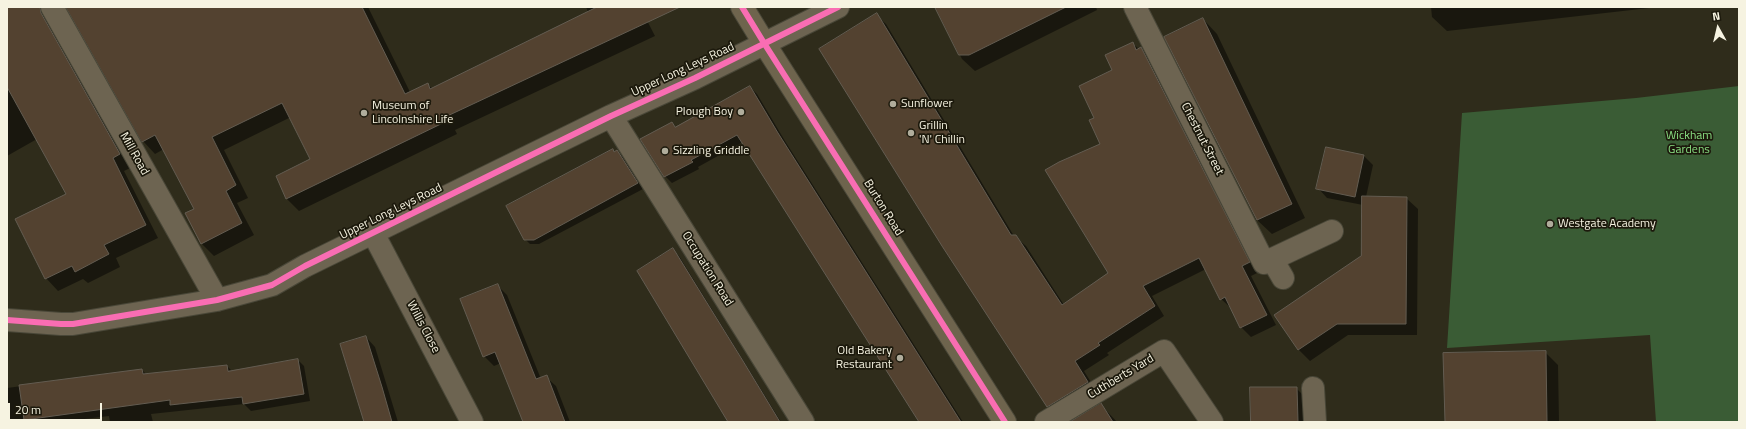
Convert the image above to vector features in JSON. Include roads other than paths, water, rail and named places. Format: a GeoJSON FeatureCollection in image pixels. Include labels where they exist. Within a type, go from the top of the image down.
{"type":"FeatureCollection","features":[{"type":"Feature","properties":{"kind":"street","name":"Mill Road"},"geometry":{"type":"LineString","coordinates":[[52,7],[217,300]]}},
{"type":"Feature","properties":{"kind":"street","name":"Burton Road"},"geometry":{"type":"LineString","coordinates":[[742,7],[1005,422]]}},
{"type":"Feature","properties":{"kind":"street","name":"Upper Long Leys Road"},"geometry":{"type":"LineString","coordinates":[[7,320],[73,324],[217,300],[272,285],[305,266],[611,116],[696,78],[838,7]]}},
{"type":"Feature","properties":{"kind":"street","name":"Chestnut Street"},"geometry":{"type":"LineString","coordinates":[[1135,7],[1264,263],[1272,259]]}},
{"type":"Feature","properties":{"kind":"street","name":"Occupation Road"},"geometry":{"type":"LineString","coordinates":[[611,116],[803,422]]}},
{"type":"Feature","properties":{"kind":"street"},"geometry":{"type":"LineString","coordinates":[[1282,278],[1272,259],[1332,231]]}},
{"type":"Feature","properties":{"kind":"street","name":"Willis Close"},"geometry":{"type":"LineString","coordinates":[[373,234],[472,422]]}},
{"type":"Feature","properties":{"kind":"street","name":"Cuthberts Yard"},"geometry":{"type":"LineString","coordinates":[[1046,422],[1164,351],[1212,422]]}},
{"type":"Feature","properties":{"kind":"street"},"geometry":{"type":"LineString","coordinates":[[1314,388],[1315,422]]}},
{"type":"Feature","properties":{"kind":"place","name":"Sunflower"},"geometry":{"type":"Point","coordinates":[893,104]}},
{"type":"Feature","properties":{"kind":"place","name":"Plough Boy"},"geometry":{"type":"Point","coordinates":[741,112]}},
{"type":"Feature","properties":{"kind":"place","name":"Museum of Lincolnshire Life"},"geometry":{"type":"Point","coordinates":[364,113]}},
{"type":"Feature","properties":{"kind":"place","name":"Grillin 'N' Chillin"},"geometry":{"type":"Point","coordinates":[911,133]}},
{"type":"Feature","properties":{"kind":"place","name":"Sizzling Griddle"},"geometry":{"type":"Point","coordinates":[665,151]}},
{"type":"Feature","properties":{"kind":"place","name":"Westgate Academy"},"geometry":{"type":"Point","coordinates":[1550,224]}},
{"type":"Feature","properties":{"kind":"place","name":"Old Bakery Restaurant"},"geometry":{"type":"Point","coordinates":[900,358]}},
{"type":"Feature","properties":{"kind":"park label","name":"Wickham Gardens"},"geometry":{"type":"Point","coordinates":[1689,143]}}]}
